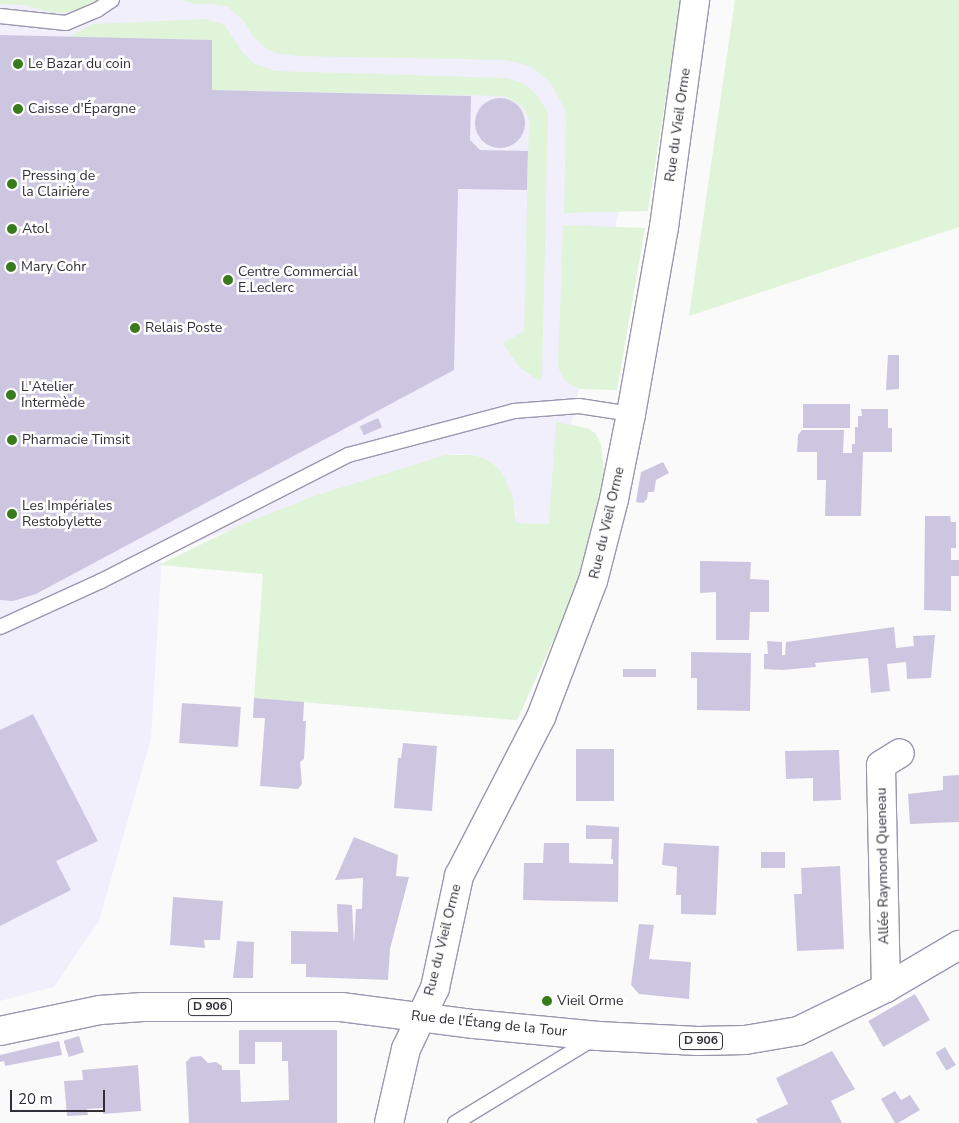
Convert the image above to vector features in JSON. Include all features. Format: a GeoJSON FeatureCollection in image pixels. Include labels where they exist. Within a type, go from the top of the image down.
{"type":"FeatureCollection","features":[{"type":"Feature","properties":{"kind":"street","name":"Rue du Vieil Orme"},"geometry":{"type":"LineString","coordinates":[[389,1123],[406,1049],[434,988],[459,876],[541,717],[593,581],[614,499],[664,227],[695,0]]}},
{"type":"Feature","properties":{"kind":"street","name":"Allée Raymond Queneau"},"geometry":{"type":"LineString","coordinates":[[886,988],[881,764],[900,753]]}},
{"type":"Feature","properties":{"kind":"street","name":"Rue de l'Étang de la Tour"},"geometry":{"type":"LineString","coordinates":[[0,1031],[100,1010],[143,1007],[341,1007],[474,1024],[598,1036],[698,1041],[746,1040],[798,1031],[886,988],[959,945]]}},
{"type":"Feature","properties":{"kind":"lane"},"geometry":{"type":"LineString","coordinates":[[0,16],[66,23],[96,10],[112,0]]}},
{"type":"Feature","properties":{"kind":"lane"},"geometry":{"type":"LineString","coordinates":[[0,627],[101,581],[348,455],[514,411],[579,406],[631,414]]}},
{"type":"Feature","properties":{"kind":"lane"},"geometry":{"type":"LineString","coordinates":[[455,1123],[598,1036]]}},
{"type":"Feature","properties":{"kind":"shaded area"},"geometry":{"type":"Polygon","coordinates":[[[0,0],[666,0],[549,524],[516,523],[516,512],[498,468],[486,459],[473,455],[445,455],[363,481],[162,555],[151,739],[99,921],[54,987],[0,1001],[0,0]]]}},
{"type":"Feature","properties":{"kind":"green space"},"geometry":{"type":"Polygon","coordinates":[[[0,0],[101,0],[76,11],[53,13],[25,5],[0,4],[0,0]]]}},
{"type":"Feature","properties":{"kind":"green space"},"geometry":{"type":"Polygon","coordinates":[[[182,0],[681,0],[648,211],[564,213],[566,117],[564,108],[550,82],[530,66],[505,60],[296,56],[275,53],[254,38],[244,21],[228,7],[214,4],[195,4],[182,0]]]}},
{"type":"Feature","properties":{"kind":"green space"},"geometry":{"type":"Polygon","coordinates":[[[735,0],[959,0],[959,227],[689,316],[735,0]]]}},
{"type":"Feature","properties":{"kind":"green space"},"geometry":{"type":"Polygon","coordinates":[[[205,19],[224,24],[243,53],[255,64],[275,71],[507,78],[523,83],[538,96],[548,114],[542,376],[539,381],[519,367],[503,343],[524,331],[529,119],[523,107],[505,96],[212,90],[212,40],[70,37],[92,24],[205,19]]]}},
{"type":"Feature","properties":{"kind":"green space"},"geometry":{"type":"Polygon","coordinates":[[[563,225],[645,228],[617,390],[579,389],[564,380],[558,367],[563,225]]]}},
{"type":"Feature","properties":{"kind":"green space"},"geometry":{"type":"Polygon","coordinates":[[[556,422],[587,428],[595,433],[601,444],[604,473],[583,565],[572,600],[517,720],[254,698],[263,574],[159,565],[245,523],[317,495],[445,455],[473,455],[486,459],[498,468],[505,478],[513,499],[516,523],[549,524],[556,422]]]}},
{"type":"Feature","properties":{"kind":"building","name":"Centre Commercial E.Leclerc"},"geometry":{"type":"Polygon","coordinates":[[[0,35],[212,40],[212,90],[471,96],[470,140],[480,150],[528,151],[527,190],[458,189],[454,370],[36,594],[13,601],[0,600],[0,35]]]}},
{"type":"Feature","properties":{"kind":"building"},"geometry":{"type":"Polygon","coordinates":[[[495,98],[505,98],[518,105],[525,118],[525,128],[518,141],[505,148],[495,148],[486,144],[479,137],[475,128],[475,118],[479,109],[486,102],[495,98]]]}},
{"type":"Feature","properties":{"kind":"building"},"geometry":{"type":"Polygon","coordinates":[[[888,355],[899,355],[899,389],[886,390],[888,355]]]}},
{"type":"Feature","properties":{"kind":"building"},"geometry":{"type":"Polygon","coordinates":[[[803,404],[850,404],[850,428],[803,428],[803,404]]]}},
{"type":"Feature","properties":{"kind":"building"},"geometry":{"type":"Polygon","coordinates":[[[861,409],[888,409],[888,428],[892,428],[892,452],[863,452],[861,516],[825,516],[826,480],[817,480],[817,452],[797,452],[798,435],[802,430],[844,430],[843,453],[852,453],[852,444],[855,444],[855,427],[858,427],[858,416],[862,416],[861,409]]]}},
{"type":"Feature","properties":{"kind":"building"},"geometry":{"type":"Polygon","coordinates":[[[378,418],[382,427],[364,435],[360,426],[378,418]]]}},
{"type":"Feature","properties":{"kind":"building"},"geometry":{"type":"Polygon","coordinates":[[[663,462],[669,473],[656,480],[654,492],[648,492],[647,499],[643,503],[636,502],[641,472],[663,462]]]}},
{"type":"Feature","properties":{"kind":"building"},"geometry":{"type":"Polygon","coordinates":[[[925,516],[950,516],[951,522],[956,522],[956,548],[951,548],[951,560],[959,560],[959,576],[951,576],[951,611],[924,610],[925,516]]]}},
{"type":"Feature","properties":{"kind":"building"},"geometry":{"type":"Polygon","coordinates":[[[700,561],[751,562],[750,579],[769,580],[769,612],[750,612],[749,640],[716,640],[716,592],[700,593],[700,561]]]}},
{"type":"Feature","properties":{"kind":"building"},"geometry":{"type":"Polygon","coordinates":[[[894,627],[896,648],[914,646],[913,636],[935,635],[931,678],[907,679],[906,662],[887,664],[890,691],[871,693],[868,658],[815,663],[816,667],[782,670],[764,669],[764,654],[768,654],[767,641],[782,642],[782,655],[785,655],[786,642],[894,627]]]}},
{"type":"Feature","properties":{"kind":"building"},"geometry":{"type":"Polygon","coordinates":[[[691,652],[751,653],[750,711],[697,710],[697,678],[691,678],[691,652]]]}},
{"type":"Feature","properties":{"kind":"building"},"geometry":{"type":"Polygon","coordinates":[[[623,669],[656,669],[656,677],[623,677],[623,669]]]}},
{"type":"Feature","properties":{"kind":"building"},"geometry":{"type":"Polygon","coordinates":[[[254,698],[304,702],[303,721],[306,721],[304,759],[300,762],[302,784],[298,789],[260,786],[265,718],[253,718],[254,698]]]}},
{"type":"Feature","properties":{"kind":"building"},"geometry":{"type":"Polygon","coordinates":[[[182,703],[241,707],[238,747],[179,743],[182,703]]]}},
{"type":"Feature","properties":{"kind":"building"},"geometry":{"type":"Polygon","coordinates":[[[33,714],[98,841],[56,861],[71,890],[0,926],[0,730],[33,714]]]}},
{"type":"Feature","properties":{"kind":"building"},"geometry":{"type":"Polygon","coordinates":[[[403,743],[437,746],[432,811],[394,808],[398,758],[401,758],[403,743]]]}},
{"type":"Feature","properties":{"kind":"building"},"geometry":{"type":"Polygon","coordinates":[[[576,749],[614,749],[614,801],[576,801],[576,749]]]}},
{"type":"Feature","properties":{"kind":"building"},"geometry":{"type":"Polygon","coordinates":[[[839,750],[841,800],[813,801],[813,778],[786,779],[785,751],[839,750]]]}},
{"type":"Feature","properties":{"kind":"building"},"geometry":{"type":"Polygon","coordinates":[[[959,775],[959,822],[910,824],[908,794],[943,790],[943,776],[959,775]]]}},
{"type":"Feature","properties":{"kind":"building"},"geometry":{"type":"Polygon","coordinates":[[[586,825],[619,827],[618,902],[523,900],[524,863],[543,863],[544,843],[569,843],[569,863],[613,864],[613,859],[611,859],[612,839],[586,839],[586,825]]]}},
{"type":"Feature","properties":{"kind":"building"},"geometry":{"type":"Polygon","coordinates":[[[354,837],[398,855],[396,876],[409,877],[390,949],[388,980],[306,977],[306,964],[291,964],[291,931],[338,932],[337,904],[352,905],[354,944],[356,909],[362,909],[363,878],[335,880],[354,837]]]}},
{"type":"Feature","properties":{"kind":"building"},"geometry":{"type":"Polygon","coordinates":[[[664,843],[719,846],[716,915],[681,914],[681,895],[676,895],[677,867],[662,865],[664,843]]]}},
{"type":"Feature","properties":{"kind":"building"},"geometry":{"type":"Polygon","coordinates":[[[761,852],[785,852],[785,868],[761,868],[761,852]]]}},
{"type":"Feature","properties":{"kind":"building"},"geometry":{"type":"Polygon","coordinates":[[[840,866],[844,949],[797,951],[794,894],[802,894],[801,868],[840,866]]]}},
{"type":"Feature","properties":{"kind":"building"},"geometry":{"type":"Polygon","coordinates":[[[173,897],[223,901],[220,940],[204,940],[205,948],[170,945],[173,897]]]}},
{"type":"Feature","properties":{"kind":"building"},"geometry":{"type":"Polygon","coordinates":[[[639,924],[654,925],[649,959],[691,962],[689,999],[639,994],[631,985],[639,924]]]}},
{"type":"Feature","properties":{"kind":"building"},"geometry":{"type":"Polygon","coordinates":[[[237,941],[254,942],[253,978],[233,978],[237,941]]]}},
{"type":"Feature","properties":{"kind":"building"},"geometry":{"type":"Polygon","coordinates":[[[915,994],[930,1020],[883,1047],[868,1021],[915,994]]]}},
{"type":"Feature","properties":{"kind":"building"},"geometry":{"type":"Polygon","coordinates":[[[239,1030],[337,1030],[337,1123],[189,1123],[186,1062],[191,1057],[201,1056],[208,1063],[216,1062],[222,1066],[222,1070],[240,1070],[241,1102],[289,1100],[288,1061],[282,1061],[282,1042],[255,1042],[255,1064],[239,1064],[239,1030]]]}},
{"type":"Feature","properties":{"kind":"building"},"geometry":{"type":"Polygon","coordinates":[[[79,1036],[84,1052],[69,1057],[64,1041],[79,1036]]]}},
{"type":"Feature","properties":{"kind":"building"},"geometry":{"type":"Polygon","coordinates":[[[59,1041],[62,1055],[5,1066],[4,1061],[0,1062],[0,1055],[59,1041]]]}},
{"type":"Feature","properties":{"kind":"building"},"geometry":{"type":"Polygon","coordinates":[[[945,1047],[956,1065],[946,1071],[936,1053],[945,1047]]]}},
{"type":"Feature","properties":{"kind":"building"},"geometry":{"type":"Polygon","coordinates":[[[832,1051],[855,1089],[831,1101],[842,1123],[758,1123],[756,1119],[788,1104],[776,1078],[832,1051]]]}},
{"type":"Feature","properties":{"kind":"building"},"geometry":{"type":"Polygon","coordinates":[[[138,1065],[141,1111],[103,1114],[103,1108],[87,1109],[88,1115],[67,1116],[64,1081],[83,1080],[82,1070],[138,1065]]]}},
{"type":"Feature","properties":{"kind":"building"},"geometry":{"type":"Polygon","coordinates":[[[895,1091],[901,1100],[910,1095],[920,1110],[898,1123],[895,1123],[881,1099],[895,1091]]]}},
{"type":"Feature","properties":{"kind":"place","name":"Le Bazar du coin"},"geometry":{"type":"Point","coordinates":[18,64]}},
{"type":"Feature","properties":{"kind":"place","name":"Caisse d'Épargne"},"geometry":{"type":"Point","coordinates":[18,109]}},
{"type":"Feature","properties":{"kind":"place","name":"Pressing de la Clairière"},"geometry":{"type":"Point","coordinates":[12,184]}},
{"type":"Feature","properties":{"kind":"place","name":"Atol"},"geometry":{"type":"Point","coordinates":[12,229]}},
{"type":"Feature","properties":{"kind":"place","name":"Mary Cohr"},"geometry":{"type":"Point","coordinates":[11,267]}},
{"type":"Feature","properties":{"kind":"place","name":"Centre Commercial E.Leclerc"},"geometry":{"type":"Point","coordinates":[228,280]}},
{"type":"Feature","properties":{"kind":"place","name":"Relais Poste"},"geometry":{"type":"Point","coordinates":[135,328]}},
{"type":"Feature","properties":{"kind":"place","name":"L'Atelier Intermède"},"geometry":{"type":"Point","coordinates":[11,395]}},
{"type":"Feature","properties":{"kind":"place","name":"Pharmacie Timsit"},"geometry":{"type":"Point","coordinates":[12,440]}},
{"type":"Feature","properties":{"kind":"place","name":"Les Impériales Restobylette"},"geometry":{"type":"Point","coordinates":[12,514]}},
{"type":"Feature","properties":{"kind":"place","name":"Vieil Orme"},"geometry":{"type":"Point","coordinates":[547,1001]}}]}
